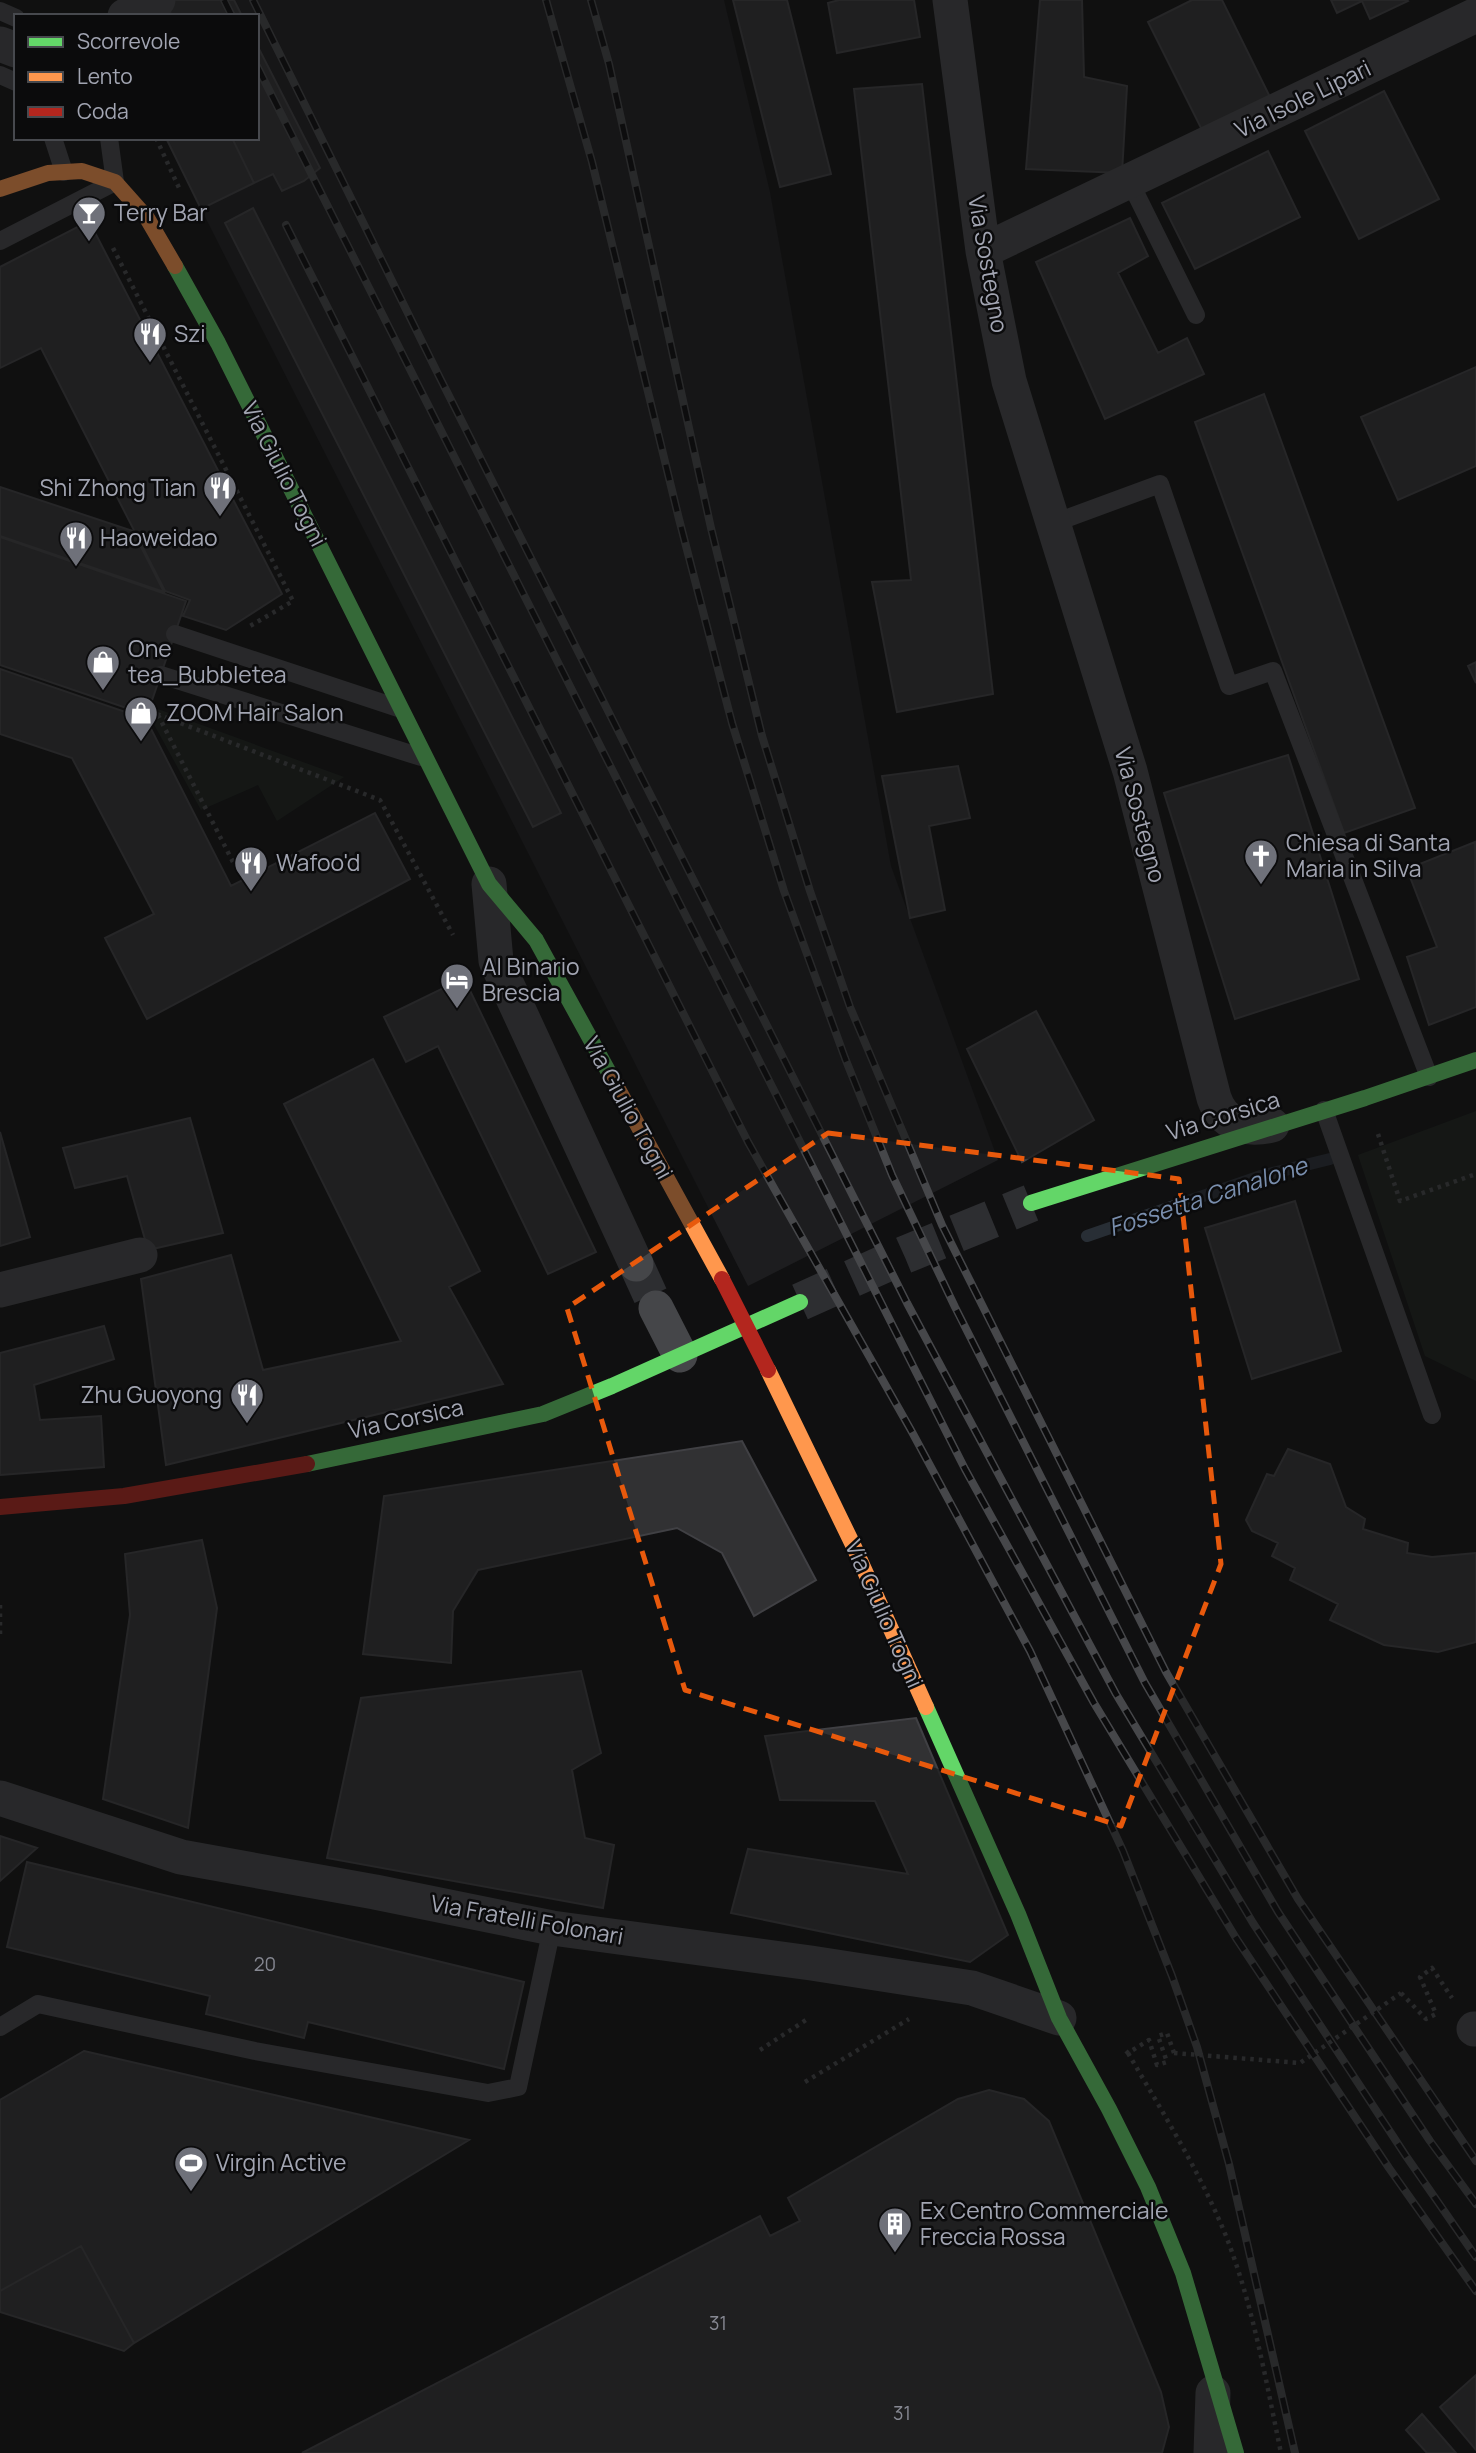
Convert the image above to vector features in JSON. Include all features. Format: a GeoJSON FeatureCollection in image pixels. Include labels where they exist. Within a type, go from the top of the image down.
{"type":"FeatureCollection","features":[{"type":"Feature","properties":{"kind":"street"},"geometry":{"type":"LineString","coordinates":[[129,14],[158,0]]}},
{"type":"Feature","properties":{"kind":"street","name":"Via Sostegno"},"geometry":{"type":"LineString","coordinates":[[950,0],[983,251],[1009,381],[1130,771],[1218,1109]]}},
{"type":"Feature","properties":{"kind":"street","name":"Via Isole Lipari"},"geometry":{"type":"LineString","coordinates":[[983,251],[1476,15]]}},
{"type":"Feature","properties":{"kind":"street","name":"Via Giulio Togni"},"geometry":{"type":"LineString","coordinates":[[0,189],[48,173],[82,170],[115,182],[147,218],[218,343],[489,884],[536,940],[722,1279],[854,1547],[1018,1914],[1059,2018],[1148,2187],[1184,2273],[1236,2453]]}},
{"type":"Feature","properties":{"kind":"street","name":"Via Giulio Togni"},"geometry":{"type":"LineString","coordinates":[[489,884],[496,961],[636,1264]]}},
{"type":"Feature","properties":{"kind":"street","name":"Via Corsica"},"geometry":{"type":"LineString","coordinates":[[1031,1203],[1476,1060]]}},
{"type":"Feature","properties":{"kind":"street"},"geometry":{"type":"LineString","coordinates":[[1166,1159],[1192,1149],[1200,1142],[1214,1121],[1218,1109],[1233,1124],[1244,1127],[1289,1122]]}},
{"type":"Feature","properties":{"kind":"street"},"geometry":{"type":"LineString","coordinates":[[0,1290],[140,1255]]}},
{"type":"Feature","properties":{"kind":"street","name":"Via Corsica"},"geometry":{"type":"LineString","coordinates":[[0,1507],[124,1496],[249,1475],[543,1414],[612,1386],[800,1301]]}},
{"type":"Feature","properties":{"kind":"street"},"geometry":{"type":"LineString","coordinates":[[656,1308],[680,1355]]}},
{"type":"Feature","properties":{"kind":"street","name":"Via Fratelli Folonari"},"geometry":{"type":"LineString","coordinates":[[0,1798],[181,1857],[552,1928],[972,1988],[1059,2018]]}},
{"type":"Feature","properties":{"kind":"street","name":"Via Giulio Togni"},"geometry":{"type":"LineString","coordinates":[[1212,2453],[1214,2375]]}},
{"type":"Feature","properties":{"kind":"lane"},"geometry":{"type":"LineString","coordinates":[[54,140],[64,172]]}},
{"type":"Feature","properties":{"kind":"lane"},"geometry":{"type":"LineString","coordinates":[[0,241],[115,182],[109,140]]}},
{"type":"Feature","properties":{"kind":"lane"},"geometry":{"type":"LineString","coordinates":[[1130,182],[1196,315]]}},
{"type":"Feature","properties":{"kind":"lane"},"geometry":{"type":"LineString","coordinates":[[1054,523],[1160,484],[1229,686],[1273,671],[1429,1077]]}},
{"type":"Feature","properties":{"kind":"lane"},"geometry":{"type":"LineString","coordinates":[[175,634],[401,709]]}},
{"type":"Feature","properties":{"kind":"lane"},"geometry":{"type":"LineString","coordinates":[[161,675],[428,759]]}},
{"type":"Feature","properties":{"kind":"lane"},"geometry":{"type":"LineString","coordinates":[[1324,1110],[1433,1415]]}},
{"type":"Feature","properties":{"kind":"lane"},"geometry":{"type":"LineString","coordinates":[[0,2027],[38,2004],[255,2051],[488,2093],[518,2087],[552,1928]]}},
{"type":"Feature","properties":{"kind":"path"},"geometry":{"type":"LineString","coordinates":[[109,240],[293,601],[240,633]]}},
{"type":"Feature","properties":{"kind":"path"},"geometry":{"type":"LineString","coordinates":[[149,711],[183,721],[380,800],[468,964],[496,961]]}},
{"type":"Feature","properties":{"kind":"path"},"geometry":{"type":"LineString","coordinates":[[158,715],[235,866]]}},
{"type":"Feature","properties":{"kind":"path"},"geometry":{"type":"LineString","coordinates":[[1382,1146],[1400,1201],[1476,1174]]}},
{"type":"Feature","properties":{"kind":"path"},"geometry":{"type":"LineString","coordinates":[[0,1605],[0,1636]]}},
{"type":"Feature","properties":{"kind":"path"},"geometry":{"type":"LineString","coordinates":[[1149,2040],[1157,2065],[1167,2062],[1158,2036],[1167,2033],[1174,2053],[1300,2063],[1401,1993],[1426,2019],[1436,2014],[1420,1977],[1432,1968],[1475,2029]]}},
{"type":"Feature","properties":{"kind":"path"},"geometry":{"type":"LineString","coordinates":[[805,2082],[920,2012]]}},
{"type":"Feature","properties":{"kind":"path"},"geometry":{"type":"LineString","coordinates":[[761,2050],[806,2020]]}},
{"type":"Feature","properties":{"kind":"highlighted area"},"geometry":{"type":"Polygon","coordinates":[[[828,1133],[1179,1179],[1221,1564],[1121,1826],[685,1690],[567,1308],[828,1133]]]}},
{"type":"Feature","properties":{"kind":"shaded area"},"geometry":{"type":"Polygon","coordinates":[[[164,0],[724,0],[770,192],[891,866],[998,1160],[748,1286],[201,209],[254,183],[257,140],[259,140],[259,14],[171,14],[164,0]]]}},
{"type":"Feature","properties":{"kind":"shaded area"},"geometry":{"type":"Polygon","coordinates":[[[155,708],[344,777],[277,821],[258,785],[201,810],[151,719],[155,708]]]}},
{"type":"Feature","properties":{"kind":"shaded area"},"geometry":{"type":"Polygon","coordinates":[[[1476,1111],[1476,1381],[1425,1356],[1358,1155],[1476,1111]]]}},
{"type":"Feature","properties":{"kind":"building"},"geometry":{"type":"Polygon","coordinates":[[[164,0],[234,0],[241,14],[171,14],[164,0]]]}},
{"type":"Feature","properties":{"kind":"building"},"geometry":{"type":"Polygon","coordinates":[[[733,0],[787,0],[831,174],[780,187],[733,0]]]}},
{"type":"Feature","properties":{"kind":"building"},"geometry":{"type":"Polygon","coordinates":[[[839,0],[914,0],[920,37],[837,53],[828,3],[839,0]]]}},
{"type":"Feature","properties":{"kind":"building"},"geometry":{"type":"Polygon","coordinates":[[[1040,0],[1082,0],[1084,77],[1127,86],[1122,173],[1026,169],[1040,0]]]}},
{"type":"Feature","properties":{"kind":"building"},"geometry":{"type":"Polygon","coordinates":[[[1192,0],[1222,0],[1271,99],[1203,132],[1148,22],[1192,0]]]}},
{"type":"Feature","properties":{"kind":"building"},"geometry":{"type":"Polygon","coordinates":[[[1331,0],[1408,1],[1370,19],[1362,1],[1337,13],[1331,0]]]}},
{"type":"Feature","properties":{"kind":"building"},"geometry":{"type":"Polygon","coordinates":[[[259,49],[320,168],[304,181],[282,191],[273,174],[254,183],[233,140],[259,140],[259,49]]]}},
{"type":"Feature","properties":{"kind":"building"},"geometry":{"type":"Polygon","coordinates":[[[922,84],[993,694],[897,712],[872,582],[911,580],[854,89],[922,84]]]}},
{"type":"Feature","properties":{"kind":"building"},"geometry":{"type":"Polygon","coordinates":[[[1384,91],[1439,199],[1359,239],[1305,131],[1384,91]]]}},
{"type":"Feature","properties":{"kind":"building"},"geometry":{"type":"Polygon","coordinates":[[[167,140],[233,140],[254,183],[201,209],[167,140]]]}},
{"type":"Feature","properties":{"kind":"building"},"geometry":{"type":"Polygon","coordinates":[[[1268,151],[1300,217],[1195,269],[1162,203],[1268,151]]]}},
{"type":"Feature","properties":{"kind":"building"},"geometry":{"type":"Polygon","coordinates":[[[253,208],[561,813],[533,827],[225,223],[253,208]]]}},
{"type":"Feature","properties":{"kind":"building"},"geometry":{"type":"Polygon","coordinates":[[[1130,218],[1148,256],[1118,273],[1158,353],[1187,338],[1204,374],[1105,419],[1036,262],[1130,218]]]}},
{"type":"Feature","properties":{"kind":"building"},"geometry":{"type":"Polygon","coordinates":[[[89,221],[282,594],[226,630],[183,616],[190,600],[165,591],[41,348],[0,368],[0,267],[89,221]]]}},
{"type":"Feature","properties":{"kind":"building"},"geometry":{"type":"Polygon","coordinates":[[[1476,367],[1476,466],[1398,500],[1361,417],[1476,367]]]}},
{"type":"Feature","properties":{"kind":"building"},"geometry":{"type":"Polygon","coordinates":[[[1264,394],[1415,808],[1344,833],[1195,422],[1264,394]]]}},
{"type":"Feature","properties":{"kind":"building"},"geometry":{"type":"Polygon","coordinates":[[[0,487],[133,531],[164,592],[0,536],[0,487]]]}},
{"type":"Feature","properties":{"kind":"building"},"geometry":{"type":"Polygon","coordinates":[[[0,537],[186,601],[147,715],[0,665],[0,537]]]}},
{"type":"Feature","properties":{"kind":"building"},"geometry":{"type":"Polygon","coordinates":[[[1476,662],[1476,683],[1468,666],[1476,662]]]}},
{"type":"Feature","properties":{"kind":"building"},"geometry":{"type":"Polygon","coordinates":[[[0,669],[146,719],[231,886],[375,813],[410,879],[147,1019],[105,938],[154,914],[72,758],[0,734],[0,669]]]}},
{"type":"Feature","properties":{"kind":"building","name":"Chiesa di Santa Maria in Silva"},"geometry":{"type":"Polygon","coordinates":[[[1288,755],[1359,979],[1235,1019],[1164,793],[1288,755]]]}},
{"type":"Feature","properties":{"kind":"building"},"geometry":{"type":"Polygon","coordinates":[[[958,766],[970,818],[929,826],[945,910],[910,918],[882,776],[958,766]]]}},
{"type":"Feature","properties":{"kind":"building"},"geometry":{"type":"Polygon","coordinates":[[[1475,842],[1476,1007],[1429,1025],[1407,957],[1437,947],[1407,869],[1475,842]]]}},
{"type":"Feature","properties":{"kind":"building"},"geometry":{"type":"Polygon","coordinates":[[[464,978],[596,1252],[548,1274],[438,1046],[406,1062],[384,1017],[464,978]]]}},
{"type":"Feature","properties":{"kind":"building"},"geometry":{"type":"Polygon","coordinates":[[[1036,1011],[1094,1120],[1022,1162],[967,1049],[1036,1011]]]}},
{"type":"Feature","properties":{"kind":"building"},"geometry":{"type":"Polygon","coordinates":[[[373,1059],[480,1271],[449,1287],[503,1384],[166,1465],[141,1279],[231,1255],[263,1370],[401,1341],[284,1104],[373,1059]]]}},
{"type":"Feature","properties":{"kind":"building"},"geometry":{"type":"Polygon","coordinates":[[[190,1118],[223,1233],[148,1250],[127,1176],[75,1188],[63,1148],[190,1118]]]}},
{"type":"Feature","properties":{"kind":"building"},"geometry":{"type":"Polygon","coordinates":[[[0,1132],[30,1237],[0,1246],[0,1132]]]}},
{"type":"Feature","properties":{"kind":"building"},"geometry":{"type":"Polygon","coordinates":[[[1295,1201],[1341,1351],[1252,1379],[1205,1228],[1295,1201]]]}},
{"type":"Feature","properties":{"kind":"building"},"geometry":{"type":"Polygon","coordinates":[[[104,1326],[114,1359],[34,1385],[40,1420],[101,1416],[104,1467],[0,1475],[0,1353],[104,1326]]]}},
{"type":"Feature","properties":{"kind":"building"},"geometry":{"type":"Polygon","coordinates":[[[742,1441],[816,1580],[754,1616],[722,1553],[677,1528],[478,1570],[453,1611],[451,1663],[363,1654],[384,1496],[742,1441]]]}},
{"type":"Feature","properties":{"kind":"building"},"geometry":{"type":"Polygon","coordinates":[[[1288,1449],[1330,1464],[1346,1507],[1365,1519],[1363,1529],[1408,1543],[1407,1553],[1432,1557],[1476,1553],[1476,1642],[1438,1652],[1384,1645],[1330,1620],[1338,1604],[1290,1580],[1295,1568],[1272,1556],[1278,1543],[1252,1531],[1246,1520],[1267,1474],[1274,1476],[1288,1449]]]}},
{"type":"Feature","properties":{"kind":"building"},"geometry":{"type":"Polygon","coordinates":[[[202,1540],[217,1608],[188,1828],[103,1799],[130,1615],[125,1554],[202,1540]]]}},
{"type":"Feature","properties":{"kind":"building"},"geometry":{"type":"Polygon","coordinates":[[[581,1671],[601,1753],[572,1770],[585,1838],[614,1845],[603,1908],[327,1858],[361,1698],[581,1671]]]}},
{"type":"Feature","properties":{"kind":"building"},"geometry":{"type":"Polygon","coordinates":[[[916,1718],[1008,1935],[970,1962],[731,1913],[748,1849],[908,1874],[875,1801],[780,1800],[765,1736],[916,1718]]]}},
{"type":"Feature","properties":{"kind":"building"},"geometry":{"type":"Polygon","coordinates":[[[0,1836],[37,1848],[0,1881],[0,1836]]]}},
{"type":"Feature","properties":{"kind":"building"},"geometry":{"type":"Polygon","coordinates":[[[27,1862],[524,1982],[504,2069],[308,2022],[304,2038],[206,2014],[210,1996],[7,1947],[27,1862]]]}},
{"type":"Feature","properties":{"kind":"building","name":"Virgin Active"},"geometry":{"type":"Polygon","coordinates":[[[84,2051],[469,2140],[134,2343],[81,2246],[0,2291],[0,2100],[84,2051]]]}},
{"type":"Feature","properties":{"kind":"building","name":"Ex Centro Commerciale Freccia Rossa"},"geometry":{"type":"Polygon","coordinates":[[[989,2090],[1024,2099],[1049,2121],[1161,2392],[1169,2427],[1162,2453],[302,2453],[760,2216],[770,2236],[800,2221],[788,2198],[958,2099],[989,2090]]]}},
{"type":"Feature","properties":{"kind":"building"},"geometry":{"type":"Polygon","coordinates":[[[81,2246],[134,2343],[124,2351],[0,2312],[0,2291],[81,2246]]]}},
{"type":"Feature","properties":{"kind":"building"},"geometry":{"type":"Polygon","coordinates":[[[1476,2375],[1476,2450],[1440,2407],[1476,2375]]]}},
{"type":"Feature","properties":{"kind":"building"},"geometry":{"type":"Polygon","coordinates":[[[1422,2414],[1456,2453],[1427,2453],[1406,2430],[1422,2414]]]}},
{"type":"Feature","properties":{"kind":"waterway","name":"Fossetta Canalone"},"geometry":{"type":"LineString","coordinates":[[1087,1236],[1261,1176],[1330,1159]]}},
{"type":"Feature","properties":{"kind":"tunnel"},"geometry":{"type":"LineString","coordinates":[[800,1302],[904,1255],[1031,1203]]}},
{"type":"Feature","properties":{"kind":"tunnel"},"geometry":{"type":"LineString","coordinates":[[636,1264],[656,1308]]}},
{"type":"Feature","properties":{"kind":"railway"},"geometry":{"type":"LineString","coordinates":[[224,0],[231,14]]}},
{"type":"Feature","properties":{"kind":"railway"},"geometry":{"type":"LineString","coordinates":[[253,0],[440,378],[907,1303],[1116,1694],[1253,1923],[1406,2156],[1476,2257]]}},
{"type":"Feature","properties":{"kind":"railway"},"geometry":{"type":"LineString","coordinates":[[546,0],[592,162],[732,723],[784,891],[845,1058],[892,1175],[955,1307],[1145,1683],[1278,1912],[1430,2141],[1476,2204]]}},
{"type":"Feature","properties":{"kind":"railway"},"geometry":{"type":"LineString","coordinates":[[591,0],[609,64],[711,528],[762,736],[810,891],[850,1007],[942,1225],[1166,1672],[1298,1899],[1476,2161]]}},
{"type":"Feature","properties":{"kind":"railway"},"geometry":{"type":"LineString","coordinates":[[259,70],[965,1469],[1094,1703],[1236,1938],[1389,2168],[1476,2291]]}},
{"type":"Feature","properties":{"kind":"railway"},"geometry":{"type":"LineString","coordinates":[[286,225],[748,1142],[912,1432],[1030,1651],[1123,1851],[1197,2047],[1229,2164],[1295,2453]]}},
{"type":"Feature","properties":{"kind":"traffic: fast"},"geometry":{"type":"LineString","coordinates":[[175,266],[218,343],[489,884],[536,940],[613,1080]]}},
{"type":"Feature","properties":{"kind":"traffic: fast"},"geometry":{"type":"LineString","coordinates":[[1031,1203],[1365,1098],[1476,1060]]}},
{"type":"Feature","properties":{"kind":"traffic: fast"},"geometry":{"type":"LineString","coordinates":[[307,1464],[543,1414],[800,1302]]}},
{"type":"Feature","properties":{"kind":"traffic: fast"},"geometry":{"type":"LineString","coordinates":[[926,1707],[1018,1914],[1059,2018],[1148,2187],[1183,2273],[1236,2453]]}},
{"type":"Feature","properties":{"kind":"traffic: slow"},"geometry":{"type":"LineString","coordinates":[[0,189],[48,173],[82,171],[115,182],[147,218],[175,266]]}},
{"type":"Feature","properties":{"kind":"traffic: slow"},"geometry":{"type":"LineString","coordinates":[[613,1080],[722,1279]]}},
{"type":"Feature","properties":{"kind":"traffic: slow"},"geometry":{"type":"LineString","coordinates":[[768,1370],[854,1547],[926,1707]]}},
{"type":"Feature","properties":{"kind":"traffic: jam"},"geometry":{"type":"LineString","coordinates":[[722,1279],[768,1370]]}},
{"type":"Feature","properties":{"kind":"traffic: jam"},"geometry":{"type":"LineString","coordinates":[[0,1507],[124,1496],[307,1464]]}},
{"type":"Feature","properties":{"kind":"place","name":"Terry Bar"},"geometry":{"type":"Point","coordinates":[89,243]}},
{"type":"Feature","properties":{"kind":"place","name":"Szi"},"geometry":{"type":"Point","coordinates":[150,364]}},
{"type":"Feature","properties":{"kind":"place","name":"Shi Zhong Tian"},"geometry":{"type":"Point","coordinates":[220,518]}},
{"type":"Feature","properties":{"kind":"place","name":"Haoweidao"},"geometry":{"type":"Point","coordinates":[76,568]}},
{"type":"Feature","properties":{"kind":"place","name":"One tea_Bubbletea"},"geometry":{"type":"Point","coordinates":[103,692]}},
{"type":"Feature","properties":{"kind":"place","name":"ZOOM Hair Salon"},"geometry":{"type":"Point","coordinates":[141,743]}},
{"type":"Feature","properties":{"kind":"place","name":"Chiesa di Santa Maria in Silva"},"geometry":{"type":"Point","coordinates":[1261,886]}},
{"type":"Feature","properties":{"kind":"place","name":"Wafoo'd"},"geometry":{"type":"Point","coordinates":[251,893]}},
{"type":"Feature","properties":{"kind":"place","name":"Al Binario Brescia"},"geometry":{"type":"Point","coordinates":[457,1010]}},
{"type":"Feature","properties":{"kind":"place","name":"Zhu Guoyong"},"geometry":{"type":"Point","coordinates":[247,1425]}},
{"type":"Feature","properties":{"kind":"place","name":"Virgin Active"},"geometry":{"type":"Point","coordinates":[191,2193]}},
{"type":"Feature","properties":{"kind":"place","name":"Ex Centro Commerciale Freccia Rossa"},"geometry":{"type":"Point","coordinates":[895,2254]}}]}
